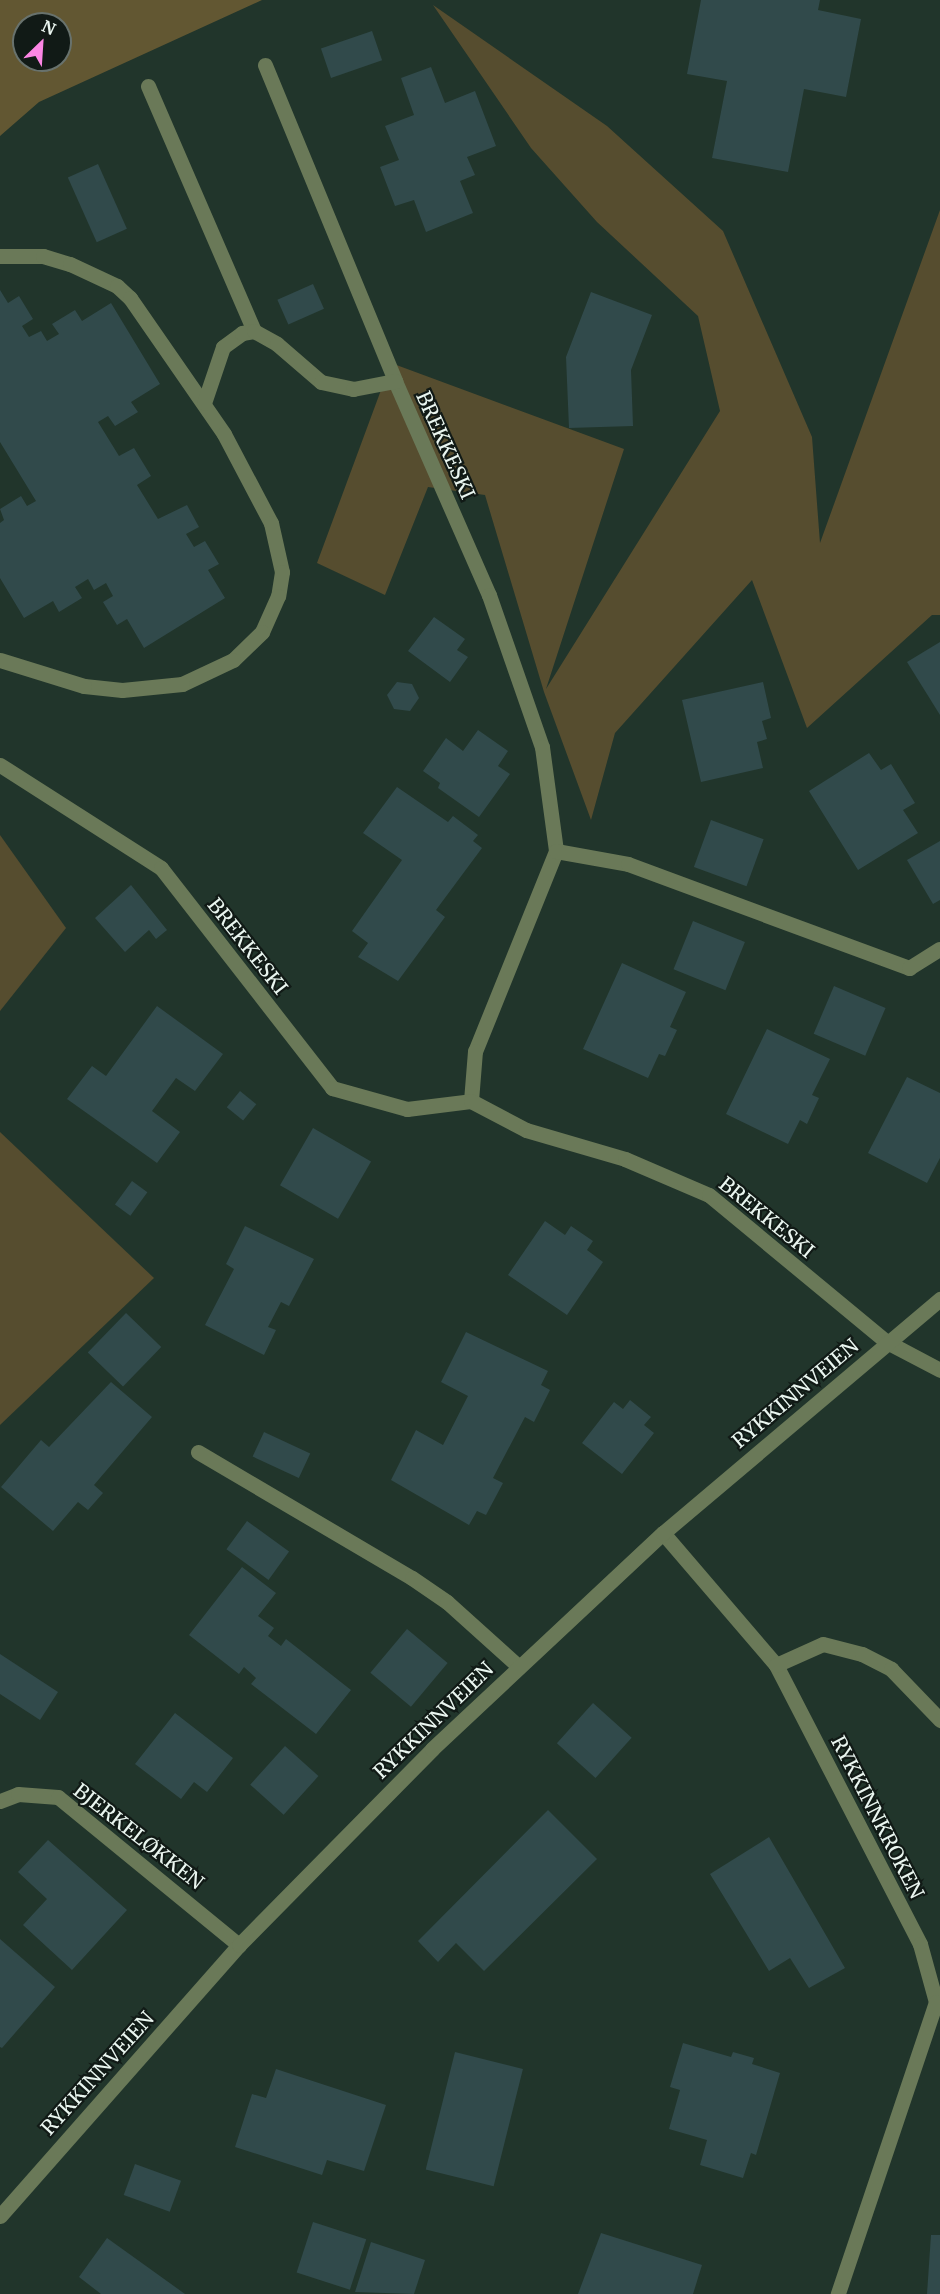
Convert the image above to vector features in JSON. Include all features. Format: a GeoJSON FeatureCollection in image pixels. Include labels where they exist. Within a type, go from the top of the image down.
{"type":"FeatureCollection","features":[{"type":"Feature","properties":{"kind":"street","name":"BREKKESKI"},"geometry":{"type":"LineString","coordinates":[[265,65],[395,381],[489,595],[542,747],[556,851],[475,1051],[471,1101]]}},
{"type":"Feature","properties":{"kind":"street"},"geometry":{"type":"LineString","coordinates":[[148,86],[254,331],[277,344],[321,382],[353,389],[395,381]]}},
{"type":"Feature","properties":{"kind":"street"},"geometry":{"type":"LineString","coordinates":[[0,256],[43,256],[117,286],[146,316],[204,403],[271,523],[279,549],[282,572],[278,596],[262,632],[233,660],[206,675],[153,688],[84,686],[0,660]]}},
{"type":"Feature","properties":{"kind":"street"},"geometry":{"type":"LineString","coordinates":[[204,403],[223,347],[242,333],[254,331]]}},
{"type":"Feature","properties":{"kind":"street","name":"BREKKESKI"},"geometry":{"type":"LineString","coordinates":[[0,765],[161,868],[332,1088],[407,1109],[471,1101],[526,1130],[625,1159],[709,1195],[887,1342],[940,1370]]}},
{"type":"Feature","properties":{"kind":"street"},"geometry":{"type":"LineString","coordinates":[[556,851],[628,864],[909,968],[940,950]]}},
{"type":"Feature","properties":{"kind":"street","name":"RYKKINNVEIEN"},"geometry":{"type":"LineString","coordinates":[[0,2216],[239,1945],[518,1666],[663,1533],[940,1299]]}},
{"type":"Feature","properties":{"kind":"street"},"geometry":{"type":"LineString","coordinates":[[198,1452],[412,1578],[447,1602],[518,1666]]}},
{"type":"Feature","properties":{"kind":"street","name":"RYKKINNKROKEN"},"geometry":{"type":"LineString","coordinates":[[663,1533],[776,1665],[920,1944],[938,2001],[838,2294]]}},
{"type":"Feature","properties":{"kind":"street"},"geometry":{"type":"LineString","coordinates":[[776,1665],[823,1644],[862,1654],[891,1669],[940,1720]]}},
{"type":"Feature","properties":{"kind":"street","name":"BJERKELØKKEN"},"geometry":{"type":"LineString","coordinates":[[0,1801],[18,1794],[58,1797],[239,1945]]}},
{"type":"Feature","properties":{"kind":"shaded area"},"geometry":{"type":"Polygon","coordinates":[[[0,0],[262,0],[39,102],[0,136],[0,0]]]}},
{"type":"Feature","properties":{"kind":"shaded area"},"geometry":{"type":"Polygon","coordinates":[[[433,5],[607,126],[723,231],[812,437],[820,543],[940,210],[940,615],[932,615],[807,728],[752,580],[615,733],[591,820],[544,692],[485,495],[428,487],[385,595],[317,563],[391,363],[624,449],[546,689],[720,411],[698,316],[597,222],[531,148],[433,5]]]}},
{"type":"Feature","properties":{"kind":"shaded area"},"geometry":{"type":"Polygon","coordinates":[[[0,835],[66,928],[0,1011],[0,835]]]}},
{"type":"Feature","properties":{"kind":"shaded area"},"geometry":{"type":"Polygon","coordinates":[[[0,1132],[154,1278],[0,1425],[0,1132]]]}},
{"type":"Feature","properties":{"kind":"building"},"geometry":{"type":"Polygon","coordinates":[[[701,0],[820,0],[818,10],[861,19],[846,97],[804,89],[788,172],[712,158],[727,81],[687,74],[701,0]]]}},
{"type":"Feature","properties":{"kind":"building"},"geometry":{"type":"Polygon","coordinates":[[[372,31],[382,60],[331,78],[321,49],[372,31]]]}},
{"type":"Feature","properties":{"kind":"building"},"geometry":{"type":"Polygon","coordinates":[[[431,67],[445,103],[475,91],[496,146],[467,157],[475,175],[460,181],[473,213],[426,232],[414,200],[395,206],[380,167],[399,160],[385,126],[414,115],[401,78],[431,67]]]}},
{"type":"Feature","properties":{"kind":"building"},"geometry":{"type":"Polygon","coordinates":[[[98,164],[127,229],[97,242],[68,177],[98,164]]]}},
{"type":"Feature","properties":{"kind":"building"},"geometry":{"type":"Polygon","coordinates":[[[313,284],[324,309],[288,325],[277,300],[313,284]]]}},
{"type":"Feature","properties":{"kind":"building"},"geometry":{"type":"Polygon","coordinates":[[[0,290],[8,303],[19,296],[33,319],[22,326],[29,337],[41,331],[47,341],[59,334],[52,324],[75,310],[82,321],[111,303],[160,384],[131,402],[138,412],[115,426],[108,416],[98,422],[119,456],[134,448],[151,476],[137,485],[158,519],[187,505],[199,527],[186,534],[194,547],[205,541],[219,564],[208,570],[225,598],[144,648],[127,619],[117,625],[103,602],[113,596],[106,583],[94,590],[88,579],[75,587],[82,598],[59,612],[53,601],[24,618],[0,578],[0,523],[4,520],[0,509],[21,496],[27,506],[36,501],[0,442],[0,290]]]}},
{"type":"Feature","properties":{"kind":"building"},"geometry":{"type":"Polygon","coordinates":[[[591,292],[652,315],[631,370],[633,426],[569,428],[566,357],[591,292]]]}},
{"type":"Feature","properties":{"kind":"building"},"geometry":{"type":"Polygon","coordinates":[[[434,617],[465,639],[457,650],[468,657],[450,682],[408,651],[434,617]]]}},
{"type":"Feature","properties":{"kind":"building"},"geometry":{"type":"Polygon","coordinates":[[[940,642],[940,715],[907,662],[940,642]]]}},
{"type":"Feature","properties":{"kind":"building"},"geometry":{"type":"Polygon","coordinates":[[[397,682],[412,684],[419,698],[410,711],[394,709],[387,695],[397,682]]]}},
{"type":"Feature","properties":{"kind":"building"},"geometry":{"type":"Polygon","coordinates":[[[763,682],[771,718],[762,721],[767,739],[757,742],[763,768],[701,782],[682,700],[763,682]]]}},
{"type":"Feature","properties":{"kind":"building"},"geometry":{"type":"Polygon","coordinates":[[[478,730],[508,751],[498,766],[510,774],[479,817],[438,788],[440,783],[423,771],[446,738],[463,751],[478,730]]]}},
{"type":"Feature","properties":{"kind":"building"},"geometry":{"type":"Polygon","coordinates":[[[869,753],[881,770],[891,764],[915,803],[903,810],[918,833],[858,870],[809,791],[869,753]]]}},
{"type":"Feature","properties":{"kind":"building"},"geometry":{"type":"Polygon","coordinates":[[[397,787],[448,822],[453,816],[478,835],[473,841],[482,848],[436,910],[445,917],[398,981],[358,957],[368,943],[352,931],[402,860],[363,833],[397,787]]]}},
{"type":"Feature","properties":{"kind":"building"},"geometry":{"type":"Polygon","coordinates":[[[711,820],[764,839],[747,886],[694,867],[711,820]]]}},
{"type":"Feature","properties":{"kind":"building"},"geometry":{"type":"Polygon","coordinates":[[[940,841],[940,900],[933,904],[907,860],[940,841]]]}},
{"type":"Feature","properties":{"kind":"building"},"geometry":{"type":"Polygon","coordinates":[[[131,885],[167,930],[156,939],[149,930],[125,952],[95,918],[131,885]]]}},
{"type":"Feature","properties":{"kind":"building"},"geometry":{"type":"Polygon","coordinates":[[[693,921],[745,942],[725,990],[674,969],[693,921]]]}},
{"type":"Feature","properties":{"kind":"building"},"geometry":{"type":"Polygon","coordinates":[[[622,963],[686,992],[670,1027],[677,1030],[665,1056],[659,1054],[648,1078],[583,1049],[622,963]]]}},
{"type":"Feature","properties":{"kind":"building"},"geometry":{"type":"Polygon","coordinates":[[[834,986],[886,1008],[865,1056],[814,1034],[834,986]]]}},
{"type":"Feature","properties":{"kind":"building"},"geometry":{"type":"Polygon","coordinates":[[[157,1006],[223,1054],[195,1091],[176,1078],[152,1111],[180,1132],[157,1163],[67,1099],[92,1066],[106,1076],[157,1006]]]}},
{"type":"Feature","properties":{"kind":"building"},"geometry":{"type":"Polygon","coordinates":[[[767,1029],[830,1059],[812,1095],[819,1098],[807,1124],[800,1120],[788,1144],[726,1114],[767,1029]]]}},
{"type":"Feature","properties":{"kind":"building"},"geometry":{"type":"Polygon","coordinates":[[[907,1077],[940,1093],[940,1158],[927,1183],[868,1153],[907,1077]]]}},
{"type":"Feature","properties":{"kind":"building"},"geometry":{"type":"Polygon","coordinates":[[[240,1091],[256,1104],[243,1121],[227,1107],[240,1091]]]}},
{"type":"Feature","properties":{"kind":"building"},"geometry":{"type":"Polygon","coordinates":[[[313,1128],[371,1162],[338,1219],[280,1185],[313,1128]]]}},
{"type":"Feature","properties":{"kind":"building"},"geometry":{"type":"Polygon","coordinates":[[[132,1181],[147,1192],[130,1216],[115,1204],[132,1181]]]}},
{"type":"Feature","properties":{"kind":"building"},"geometry":{"type":"Polygon","coordinates":[[[545,1221],[565,1235],[571,1226],[593,1241],[587,1250],[603,1262],[567,1315],[508,1275],[545,1221]]]}},
{"type":"Feature","properties":{"kind":"building"},"geometry":{"type":"Polygon","coordinates":[[[245,1226],[314,1259],[289,1306],[281,1302],[268,1327],[276,1330],[264,1355],[205,1325],[234,1269],[226,1264],[245,1226]]]}},
{"type":"Feature","properties":{"kind":"building"},"geometry":{"type":"Polygon","coordinates":[[[126,1313],[161,1347],[123,1387],[88,1353],[126,1313]]]}},
{"type":"Feature","properties":{"kind":"building"},"geometry":{"type":"Polygon","coordinates":[[[466,1332],[548,1371],[541,1385],[550,1390],[534,1422],[525,1417],[493,1478],[503,1483],[486,1515],[477,1511],[469,1525],[391,1480],[416,1430],[443,1445],[468,1396],[441,1382],[466,1332]]]}},
{"type":"Feature","properties":{"kind":"building"},"geometry":{"type":"Polygon","coordinates":[[[111,1382],[152,1417],[94,1485],[103,1493],[88,1510],[78,1502],[53,1531],[1,1487],[41,1440],[49,1447],[111,1382]]]}},
{"type":"Feature","properties":{"kind":"building"},"geometry":{"type":"Polygon","coordinates":[[[630,1400],[651,1417],[644,1425],[654,1433],[622,1474],[582,1443],[614,1402],[623,1409],[630,1400]]]}},
{"type":"Feature","properties":{"kind":"building"},"geometry":{"type":"Polygon","coordinates":[[[264,1432],[310,1454],[299,1478],[253,1456],[264,1432]]]}},
{"type":"Feature","properties":{"kind":"building"},"geometry":{"type":"Polygon","coordinates":[[[247,1521],[289,1552],[268,1580],[226,1549],[247,1521]]]}},
{"type":"Feature","properties":{"kind":"building"},"geometry":{"type":"Polygon","coordinates":[[[242,1567],[276,1593],[258,1616],[274,1628],[268,1636],[281,1646],[286,1639],[351,1690],[316,1734],[251,1684],[256,1678],[244,1667],[239,1674],[189,1635],[242,1567]]]}},
{"type":"Feature","properties":{"kind":"building"},"geometry":{"type":"Polygon","coordinates":[[[407,1629],[448,1663],[411,1707],[370,1673],[407,1629]]]}},
{"type":"Feature","properties":{"kind":"building"},"geometry":{"type":"Polygon","coordinates":[[[0,1654],[58,1692],[40,1720],[0,1694],[0,1654]]]}},
{"type":"Feature","properties":{"kind":"building"},"geometry":{"type":"Polygon","coordinates":[[[593,1703],[632,1738],[596,1778],[557,1743],[593,1703]]]}},
{"type":"Feature","properties":{"kind":"building"},"geometry":{"type":"Polygon","coordinates":[[[175,1713],[233,1758],[207,1792],[194,1782],[181,1799],[135,1764],[175,1713]]]}},
{"type":"Feature","properties":{"kind":"building"},"geometry":{"type":"Polygon","coordinates":[[[285,1746],[318,1776],[284,1815],[250,1785],[285,1746]]]}},
{"type":"Feature","properties":{"kind":"building"},"geometry":{"type":"Polygon","coordinates":[[[548,1810],[597,1859],[484,1971],[456,1943],[438,1962],[418,1941],[548,1810]]]}},
{"type":"Feature","properties":{"kind":"building"},"geometry":{"type":"Polygon","coordinates":[[[769,1837],[845,1968],[809,1988],[790,1958],[769,1971],[710,1874],[769,1837]]]}},
{"type":"Feature","properties":{"kind":"building"},"geometry":{"type":"Polygon","coordinates":[[[48,1840],[127,1910],[72,1970],[23,1925],[47,1899],[18,1872],[48,1840]]]}},
{"type":"Feature","properties":{"kind":"building"},"geometry":{"type":"Polygon","coordinates":[[[0,1939],[55,1987],[2,2048],[0,2047],[0,1939]]]}},
{"type":"Feature","properties":{"kind":"building"},"geometry":{"type":"Polygon","coordinates":[[[683,2043],[731,2057],[733,2052],[754,2058],[752,2064],[780,2073],[756,2155],[751,2153],[743,2178],[700,2165],[707,2140],[669,2129],[680,2090],[670,2087],[683,2043]]]}},
{"type":"Feature","properties":{"kind":"building"},"geometry":{"type":"Polygon","coordinates":[[[455,2052],[523,2069],[494,2186],[426,2169],[455,2052]]]}},
{"type":"Feature","properties":{"kind":"building"},"geometry":{"type":"Polygon","coordinates":[[[276,2069],[386,2105],[364,2171],[327,2160],[322,2175],[235,2147],[252,2094],[266,2098],[276,2069]]]}},
{"type":"Feature","properties":{"kind":"building"},"geometry":{"type":"Polygon","coordinates":[[[135,2164],[181,2181],[170,2212],[124,2195],[135,2164]]]}},
{"type":"Feature","properties":{"kind":"building"},"geometry":{"type":"Polygon","coordinates":[[[313,2222],[366,2239],[350,2290],[297,2272],[313,2222]]]}},
{"type":"Feature","properties":{"kind":"building"},"geometry":{"type":"Polygon","coordinates":[[[601,2233],[702,2265],[693,2294],[578,2294],[601,2233]]]}},
{"type":"Feature","properties":{"kind":"building"},"geometry":{"type":"Polygon","coordinates":[[[931,2235],[940,2235],[940,2294],[927,2294],[931,2235]]]}},
{"type":"Feature","properties":{"kind":"building"},"geometry":{"type":"Polygon","coordinates":[[[107,2238],[185,2294],[101,2294],[79,2277],[107,2238]]]}},
{"type":"Feature","properties":{"kind":"building"},"geometry":{"type":"Polygon","coordinates":[[[371,2242],[425,2260],[414,2294],[355,2292],[371,2242]]]}}]}
